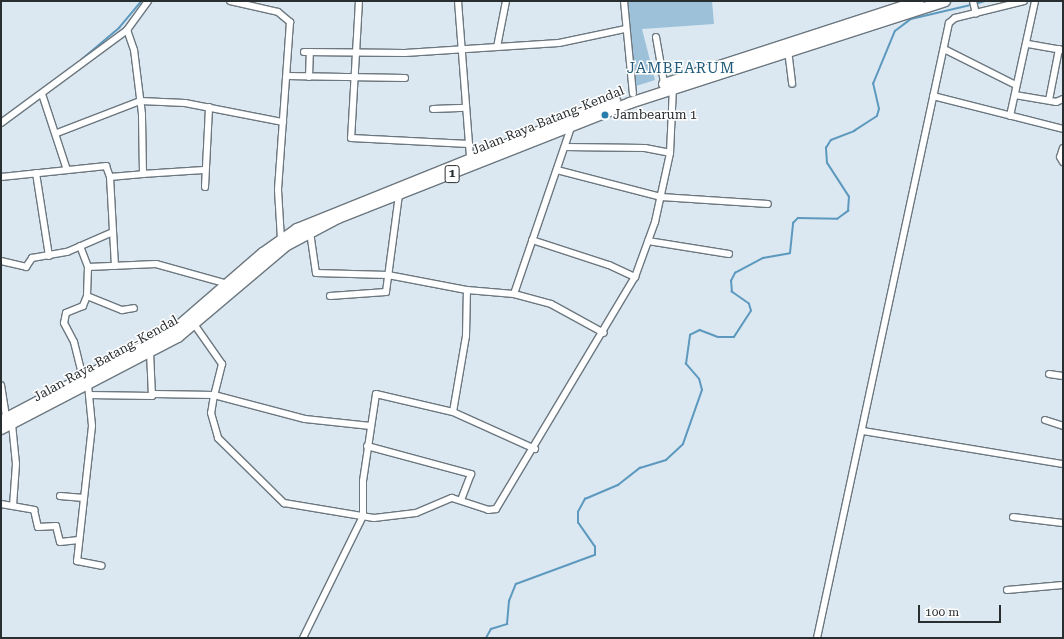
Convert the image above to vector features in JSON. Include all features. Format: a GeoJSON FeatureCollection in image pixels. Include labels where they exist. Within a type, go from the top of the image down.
{"type":"FeatureCollection","features":[{"type":"Feature","properties":{"kind":"highway","name":"Jalan Raya Batang-Kendal"},"geometry":{"type":"LineString","coordinates":[[87,386],[174,330],[281,239],[335,211],[470,157],[491,153],[572,125],[669,85],[919,1]]}},
{"type":"Feature","properties":{"kind":"highway","name":"Jalan Raya Batang-Kendal"},"geometry":{"type":"LineString","coordinates":[[1,429],[6,421],[38,407],[72,389],[87,386],[150,352],[194,324],[288,245],[310,232],[400,195],[491,153],[633,94],[788,50],[945,1]]}},
{"type":"Feature","properties":{"kind":"street"},"geometry":{"type":"LineString","coordinates":[[1,123],[127,30],[148,1]]}},
{"type":"Feature","properties":{"kind":"street"},"geometry":{"type":"LineString","coordinates":[[230,1],[278,12],[289,19],[287,76],[278,190],[281,239]]}},
{"type":"Feature","properties":{"kind":"street"},"geometry":{"type":"LineString","coordinates":[[359,1],[358,54],[349,135],[352,139],[469,144]]}},
{"type":"Feature","properties":{"kind":"street"},"geometry":{"type":"LineString","coordinates":[[458,1],[470,157]]}},
{"type":"Feature","properties":{"kind":"street"},"geometry":{"type":"LineString","coordinates":[[498,47],[506,1]]}},
{"type":"Feature","properties":{"kind":"street"},"geometry":{"type":"LineString","coordinates":[[624,1],[633,94]]}},
{"type":"Feature","properties":{"kind":"street"},"geometry":{"type":"LineString","coordinates":[[973,1],[976,12]]}},
{"type":"Feature","properties":{"kind":"street"},"geometry":{"type":"LineString","coordinates":[[817,638],[863,431],[933,96],[951,19],[1024,1]]}},
{"type":"Feature","properties":{"kind":"street"},"geometry":{"type":"LineString","coordinates":[[1010,116],[1016,85],[1028,44],[1035,1]]}},
{"type":"Feature","properties":{"kind":"street"},"geometry":{"type":"LineString","coordinates":[[309,77],[307,52],[358,54],[560,43],[626,29]]}},
{"type":"Feature","properties":{"kind":"street"},"geometry":{"type":"LineString","coordinates":[[127,30],[134,50],[140,100],[142,174]]}},
{"type":"Feature","properties":{"kind":"street"},"geometry":{"type":"LineString","coordinates":[[194,324],[222,364],[214,395],[212,413],[218,438],[274,498],[297,507],[363,516],[396,517],[452,498],[488,510],[496,509],[535,449],[604,333],[635,277],[648,241],[661,197],[670,153],[669,85],[656,37]]}},
{"type":"Feature","properties":{"kind":"street"},"geometry":{"type":"LineString","coordinates":[[1028,44],[1061,49],[1049,100]]}},
{"type":"Feature","properties":{"kind":"street"},"geometry":{"type":"LineString","coordinates":[[944,49],[1016,85]]}},
{"type":"Feature","properties":{"kind":"street"},"geometry":{"type":"LineString","coordinates":[[788,50],[792,84]]}},
{"type":"Feature","properties":{"kind":"street"},"geometry":{"type":"LineString","coordinates":[[287,76],[309,77],[326,74],[356,79],[405,78]]}},
{"type":"Feature","properties":{"kind":"street"},"geometry":{"type":"LineString","coordinates":[[42,94],[57,133],[67,170]]}},
{"type":"Feature","properties":{"kind":"street"},"geometry":{"type":"LineString","coordinates":[[1015,95],[1049,100],[1063,98]]}},
{"type":"Feature","properties":{"kind":"street"},"geometry":{"type":"LineString","coordinates":[[933,96],[1063,129]]}},
{"type":"Feature","properties":{"kind":"street"},"geometry":{"type":"LineString","coordinates":[[57,133],[140,100],[209,107],[283,122]]}},
{"type":"Feature","properties":{"kind":"street"},"geometry":{"type":"LineString","coordinates":[[205,187],[204,170],[209,107]]}},
{"type":"Feature","properties":{"kind":"street"},"geometry":{"type":"LineString","coordinates":[[433,109],[466,108]]}},
{"type":"Feature","properties":{"kind":"street"},"geometry":{"type":"LineString","coordinates":[[514,294],[572,125]]}},
{"type":"Feature","properties":{"kind":"street"},"geometry":{"type":"LineString","coordinates":[[565,147],[645,148],[670,153]]}},
{"type":"Feature","properties":{"kind":"street"},"geometry":{"type":"LineString","coordinates":[[1063,148],[1060,158],[1063,162]]}},
{"type":"Feature","properties":{"kind":"street"},"geometry":{"type":"LineString","coordinates":[[1,177],[106,166],[110,177],[115,266]]}},
{"type":"Feature","properties":{"kind":"street"},"geometry":{"type":"LineString","coordinates":[[110,177],[204,170]]}},
{"type":"Feature","properties":{"kind":"street"},"geometry":{"type":"LineString","coordinates":[[557,170],[661,197],[768,204]]}},
{"type":"Feature","properties":{"kind":"street"},"geometry":{"type":"LineString","coordinates":[[36,173],[49,256]]}},
{"type":"Feature","properties":{"kind":"street"},"geometry":{"type":"LineString","coordinates":[[330,296],[385,293],[399,216],[400,195]]}},
{"type":"Feature","properties":{"kind":"street"},"geometry":{"type":"LineString","coordinates":[[1,261],[26,267],[32,258],[49,256],[80,246],[113,232]]}},
{"type":"Feature","properties":{"kind":"street"},"geometry":{"type":"LineString","coordinates":[[310,232],[316,273],[388,275],[467,290],[514,294],[551,304],[604,333]]}},
{"type":"Feature","properties":{"kind":"street"},"geometry":{"type":"LineString","coordinates":[[532,240],[609,265],[635,277]]}},
{"type":"Feature","properties":{"kind":"street"},"geometry":{"type":"LineString","coordinates":[[648,241],[728,254]]}},
{"type":"Feature","properties":{"kind":"street"},"geometry":{"type":"LineString","coordinates":[[80,246],[88,266],[88,296],[83,306],[66,313],[64,323],[74,342],[87,386],[92,426],[76,561],[102,566]]}},
{"type":"Feature","properties":{"kind":"street"},"geometry":{"type":"LineString","coordinates":[[88,266],[156,264],[228,284]]}},
{"type":"Feature","properties":{"kind":"street"},"geometry":{"type":"LineString","coordinates":[[453,412],[466,336],[467,290]]}},
{"type":"Feature","properties":{"kind":"street"},"geometry":{"type":"LineString","coordinates":[[88,296],[122,310],[134,308]]}},
{"type":"Feature","properties":{"kind":"street"},"geometry":{"type":"LineString","coordinates":[[150,352],[154,394]]}},
{"type":"Feature","properties":{"kind":"street"},"geometry":{"type":"LineString","coordinates":[[1049,374],[1063,376]]}},
{"type":"Feature","properties":{"kind":"street"},"geometry":{"type":"LineString","coordinates":[[1,385],[6,421],[16,464],[13,506]]}},
{"type":"Feature","properties":{"kind":"street"},"geometry":{"type":"LineString","coordinates":[[87,386],[143,399],[154,394],[214,395],[305,419],[371,426]]}},
{"type":"Feature","properties":{"kind":"street"},"geometry":{"type":"LineString","coordinates":[[303,638],[363,516],[367,446],[377,394],[453,412],[535,449]]}},
{"type":"Feature","properties":{"kind":"street"},"geometry":{"type":"LineString","coordinates":[[1045,420],[1063,426]]}},
{"type":"Feature","properties":{"kind":"street"},"geometry":{"type":"LineString","coordinates":[[863,431],[1063,464]]}},
{"type":"Feature","properties":{"kind":"street"},"geometry":{"type":"LineString","coordinates":[[367,446],[471,474],[460,500]]}},
{"type":"Feature","properties":{"kind":"street"},"geometry":{"type":"LineString","coordinates":[[60,496],[84,498]]}},
{"type":"Feature","properties":{"kind":"street"},"geometry":{"type":"LineString","coordinates":[[1,504],[34,510],[39,527],[56,526],[60,542],[79,540]]}},
{"type":"Feature","properties":{"kind":"street"},"geometry":{"type":"LineString","coordinates":[[1014,517],[1063,523]]}},
{"type":"Feature","properties":{"kind":"street"},"geometry":{"type":"LineString","coordinates":[[1007,590],[1063,585]]}},
{"type":"Feature","properties":{"kind":"shaded area"},"geometry":{"type":"Polygon","coordinates":[[[626,1],[712,1],[714,24],[642,29],[655,80],[633,87],[626,1]]]}},
{"type":"Feature","properties":{"kind":"waterway"},"geometry":{"type":"LineString","coordinates":[[81,60],[119,28],[142,1]]}},
{"type":"Feature","properties":{"kind":"waterway"},"geometry":{"type":"LineString","coordinates":[[975,4],[985,1]]}},
{"type":"Feature","properties":{"kind":"waterway"},"geometry":{"type":"LineString","coordinates":[[486,638],[491,629],[507,624],[509,601],[516,584],[595,555],[595,547],[578,523],[578,512],[585,499],[618,485],[640,468],[666,460],[683,444],[702,390],[699,379],[686,364],[690,335],[700,330],[718,337],[734,337],[751,311],[749,304],[732,292],[731,281],[735,273],[763,258],[790,253],[793,223],[798,218],[837,219],[848,211],[849,197],[827,163],[826,148],[831,140],[854,131],[877,116],[879,109],[873,84],[895,31],[911,19],[971,5]]}},
{"type":"Feature","properties":{"kind":"place","name":"Jambearum 1"},"geometry":{"type":"Point","coordinates":[605,115]}},
{"type":"Feature","properties":{"kind":"district","name":"JAMBEARUM"},"geometry":{"type":"Point","coordinates":[681,69]}}]}
